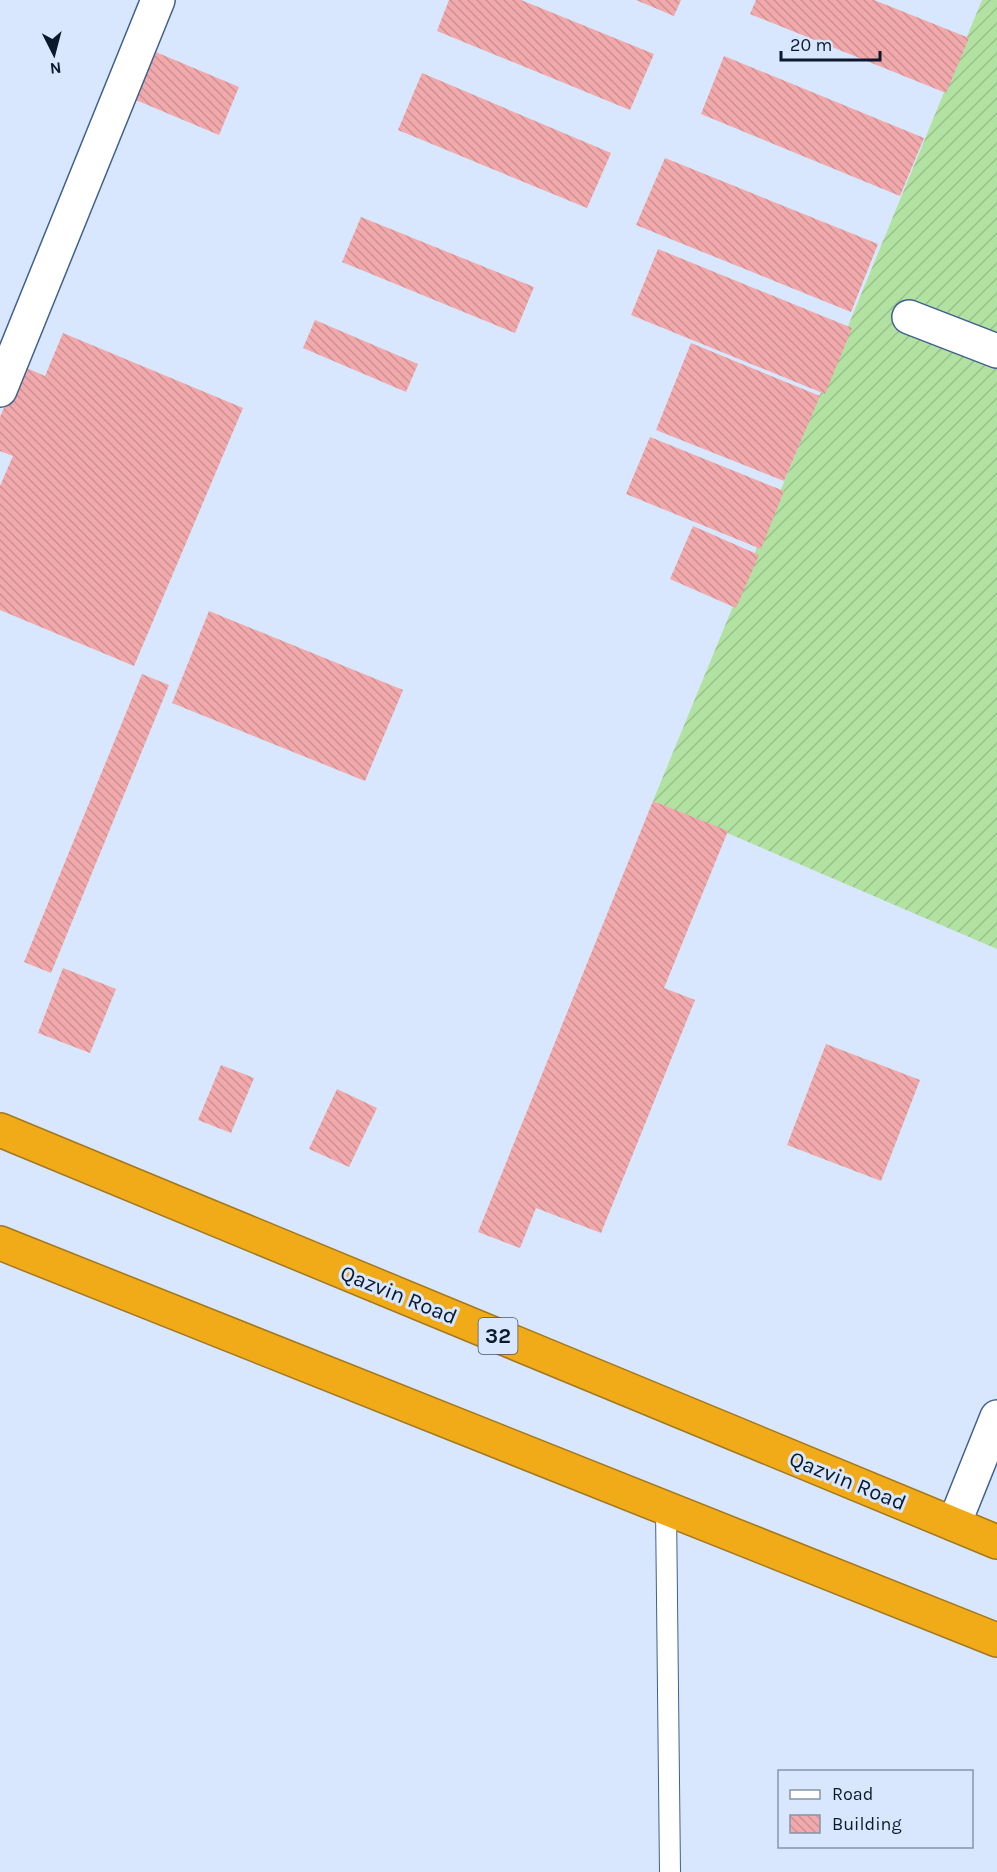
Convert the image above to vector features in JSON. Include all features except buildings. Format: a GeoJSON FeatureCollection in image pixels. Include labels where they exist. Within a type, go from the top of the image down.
{"type":"FeatureCollection","features":[{"type":"Feature","properties":{"kind":"highway","name":"Qazvin Road"},"geometry":{"type":"LineString","coordinates":[[0,1130],[997,1542]]}},
{"type":"Feature","properties":{"kind":"highway"},"geometry":{"type":"LineString","coordinates":[[0,1243],[997,1640]]}},
{"type":"Feature","properties":{"kind":"street"},"geometry":{"type":"LineString","coordinates":[[0,390],[158,0]]}},
{"type":"Feature","properties":{"kind":"street"},"geometry":{"type":"LineString","coordinates":[[909,317],[997,351]]}},
{"type":"Feature","properties":{"kind":"street"},"geometry":{"type":"LineString","coordinates":[[954,1524],[997,1417]]}},
{"type":"Feature","properties":{"kind":"lane"},"geometry":{"type":"LineString","coordinates":[[666,1507],[670,1872]]}},
{"type":"Feature","properties":{"kind":"green space"},"geometry":{"type":"Polygon","coordinates":[[[982,0],[997,0],[997,949],[653,801],[982,0]]]}}]}
